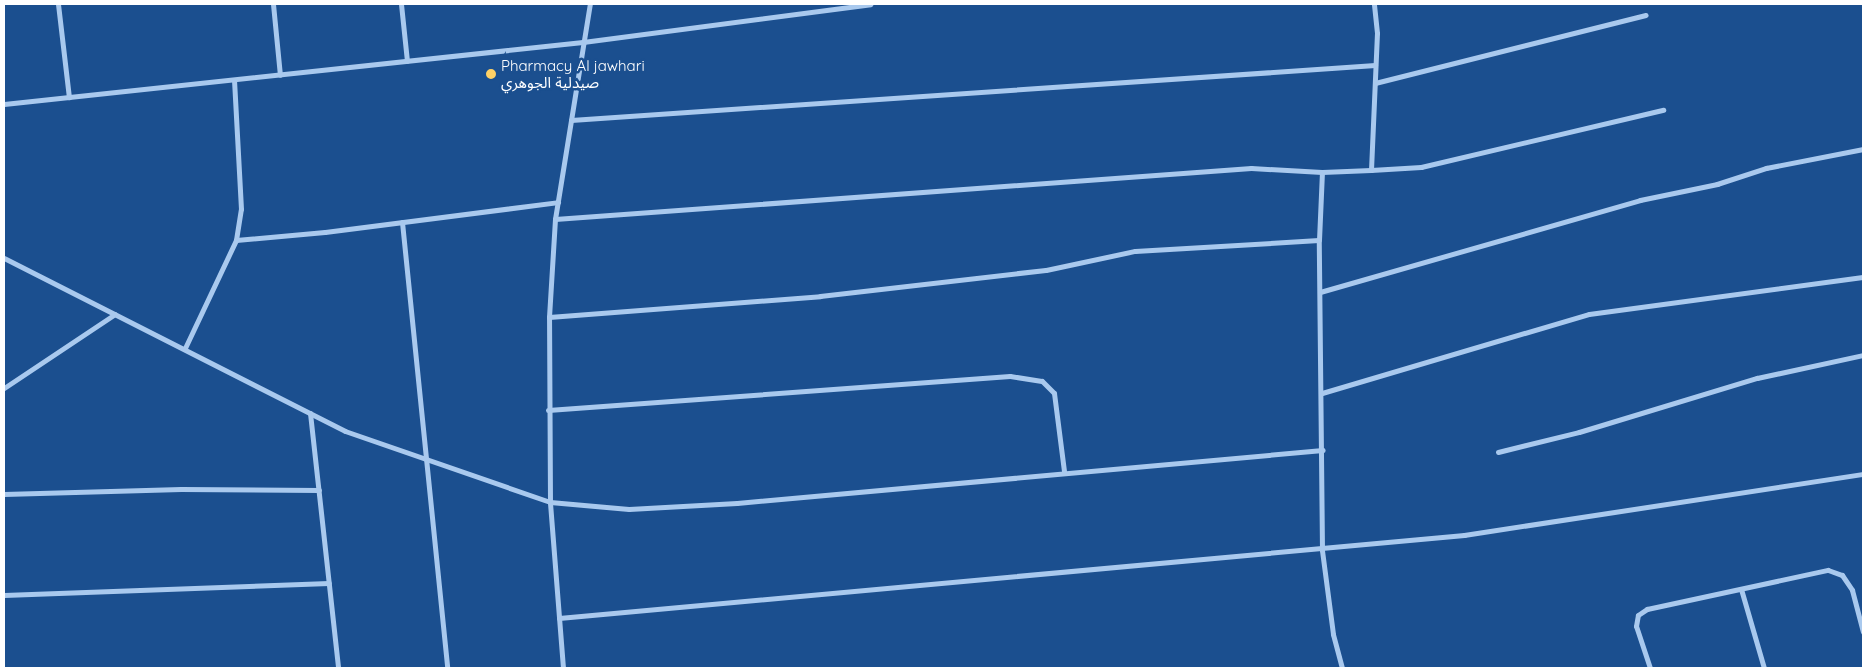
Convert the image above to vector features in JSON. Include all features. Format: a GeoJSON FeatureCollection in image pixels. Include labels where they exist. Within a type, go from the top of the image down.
{"type":"FeatureCollection","features":[{"type":"Feature","properties":{"kind":"street"},"geometry":{"type":"LineString","coordinates":[[58,4],[69,97]]}},
{"type":"Feature","properties":{"kind":"street"},"geometry":{"type":"LineString","coordinates":[[273,4],[280,75]]}},
{"type":"Feature","properties":{"kind":"street"},"geometry":{"type":"LineString","coordinates":[[401,4],[407,61]]}},
{"type":"Feature","properties":{"kind":"street"},"geometry":{"type":"LineString","coordinates":[[563,668],[550,502],[548,410],[550,317],[555,219],[590,4]]}},
{"type":"Feature","properties":{"kind":"street"},"geometry":{"type":"LineString","coordinates":[[4,104],[583,42],[871,4]]}},
{"type":"Feature","properties":{"kind":"street"},"geometry":{"type":"LineString","coordinates":[[1371,170],[1376,65],[1374,4]]}},
{"type":"Feature","properties":{"kind":"street"},"geometry":{"type":"LineString","coordinates":[[1375,83],[1646,15]]}},
{"type":"Feature","properties":{"kind":"street"},"geometry":{"type":"LineString","coordinates":[[571,120],[1376,65]]}},
{"type":"Feature","properties":{"kind":"street"},"geometry":{"type":"LineString","coordinates":[[185,348],[236,240],[241,209],[234,80]]}},
{"type":"Feature","properties":{"kind":"street"},"geometry":{"type":"LineString","coordinates":[[555,219],[1251,168],[1322,172],[1421,167],[1663,110]]}},
{"type":"Feature","properties":{"kind":"street"},"geometry":{"type":"LineString","coordinates":[[1320,292],[1640,200],[1717,184],[1766,168],[1863,149]]}},
{"type":"Feature","properties":{"kind":"street"},"geometry":{"type":"LineString","coordinates":[[1322,172],[1320,240],[1323,450],[1322,550],[1333,634],[1342,668]]}},
{"type":"Feature","properties":{"kind":"street"},"geometry":{"type":"LineString","coordinates":[[236,240],[402,222],[558,202]]}},
{"type":"Feature","properties":{"kind":"street"},"geometry":{"type":"LineString","coordinates":[[402,222],[447,668]]}},
{"type":"Feature","properties":{"kind":"street"},"geometry":{"type":"LineString","coordinates":[[550,317],[820,296],[1046,270],[1135,251],[1320,240]]}},
{"type":"Feature","properties":{"kind":"street"},"geometry":{"type":"LineString","coordinates":[[4,258],[185,348],[345,431],[550,502],[628,509],[737,503],[1064,471],[1323,450]]}},
{"type":"Feature","properties":{"kind":"street"},"geometry":{"type":"LineString","coordinates":[[1322,393],[1589,314],[1863,278]]}},
{"type":"Feature","properties":{"kind":"street"},"geometry":{"type":"LineString","coordinates":[[4,388],[115,314]]}},
{"type":"Feature","properties":{"kind":"street"},"geometry":{"type":"LineString","coordinates":[[1498,452],[1579,432],[1757,378],[1863,355]]}},
{"type":"Feature","properties":{"kind":"street"},"geometry":{"type":"LineString","coordinates":[[548,410],[1010,376],[1042,381],[1054,393],[1064,471]]}},
{"type":"Feature","properties":{"kind":"street"},"geometry":{"type":"LineString","coordinates":[[310,413],[338,668]]}},
{"type":"Feature","properties":{"kind":"street"},"geometry":{"type":"LineString","coordinates":[[559,618],[1322,550],[1464,535],[1863,474]]}},
{"type":"Feature","properties":{"kind":"street"},"geometry":{"type":"LineString","coordinates":[[4,494],[181,489],[319,490]]}},
{"type":"Feature","properties":{"kind":"street"},"geometry":{"type":"LineString","coordinates":[[1650,668],[1636,626],[1638,615],[1647,609],[1828,570],[1842,575],[1852,590],[1863,632]]}},
{"type":"Feature","properties":{"kind":"street"},"geometry":{"type":"LineString","coordinates":[[4,595],[329,583]]}},
{"type":"Feature","properties":{"kind":"street"},"geometry":{"type":"LineString","coordinates":[[1741,589],[1764,668]]}},
{"type":"Feature","properties":{"kind":"place","name":"Pharmacy Al jawhari صيدلية الجوهري"},"geometry":{"type":"Point","coordinates":[491,74]}}]}
